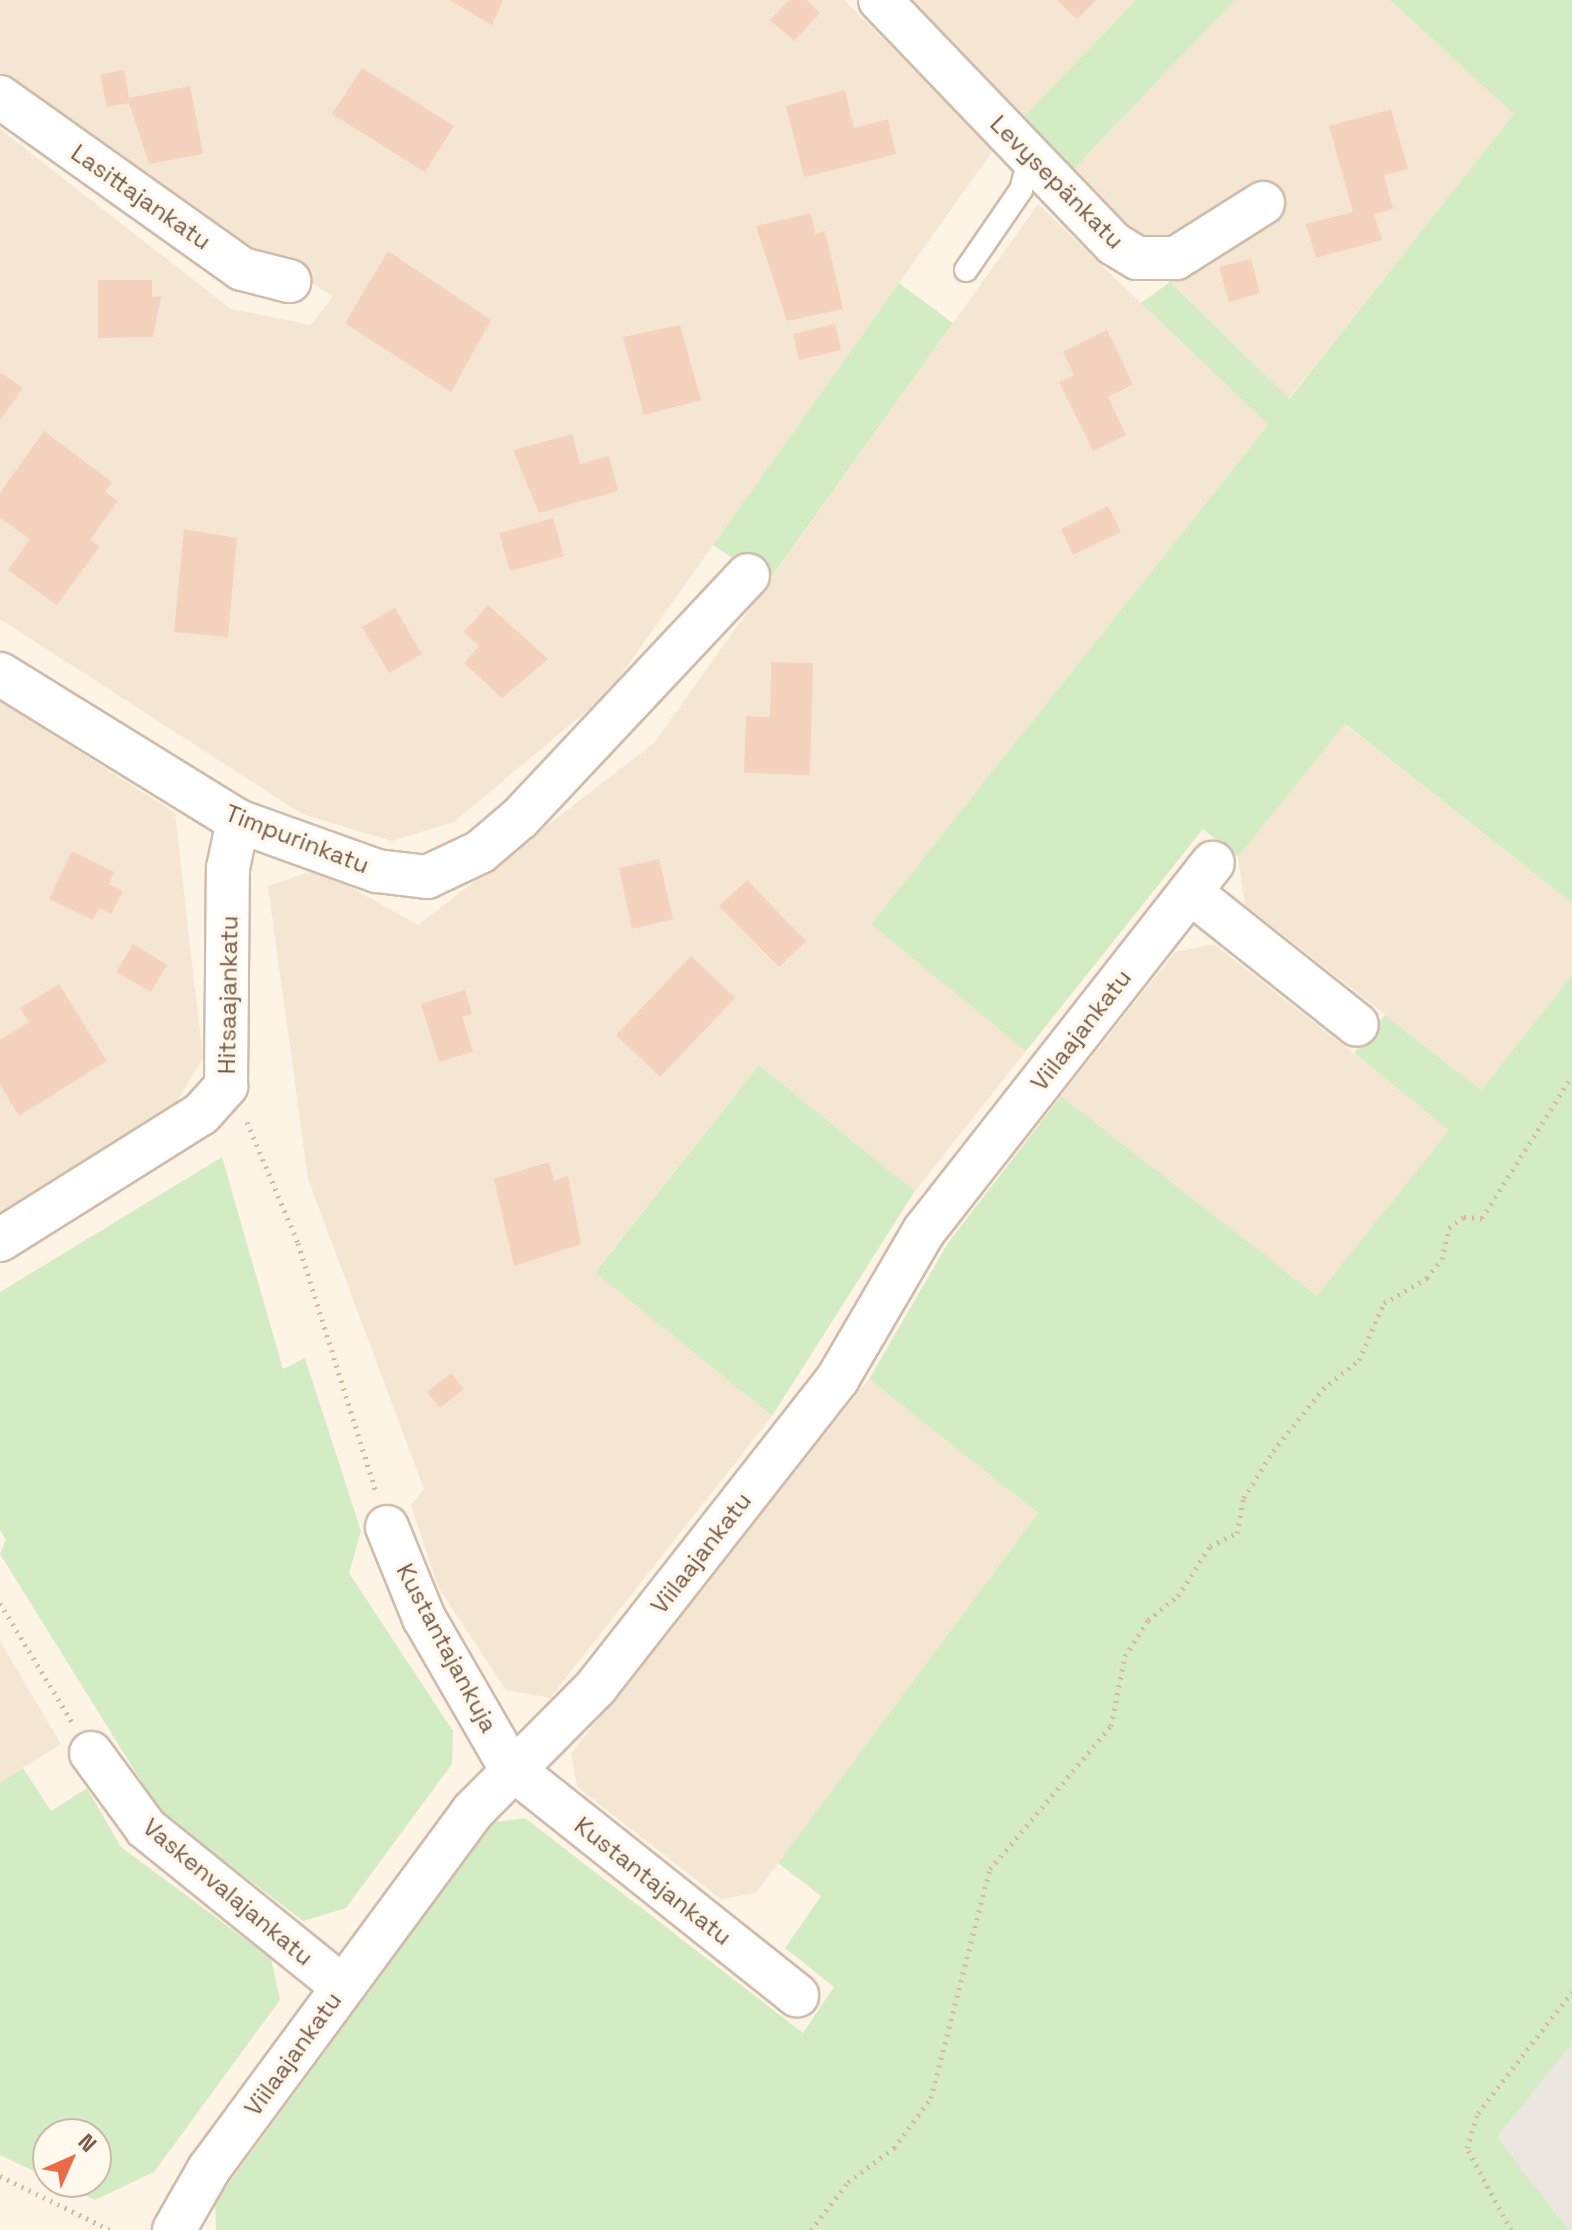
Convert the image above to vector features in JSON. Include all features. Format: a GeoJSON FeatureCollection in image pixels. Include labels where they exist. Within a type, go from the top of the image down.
{"type":"FeatureCollection","features":[{"type":"Feature","properties":{"kind":"street","name":"Levysepänkatu"},"geometry":{"type":"LineString","coordinates":[[880,0],[1030,157],[1137,258],[1176,258],[1263,203]]}},
{"type":"Feature","properties":{"kind":"street","name":"Lasittajankatu"},"geometry":{"type":"LineString","coordinates":[[0,97],[242,269],[289,281]]}},
{"type":"Feature","properties":{"kind":"street","name":"Timpurinkatu"},"geometry":{"type":"LineString","coordinates":[[0,674],[238,821],[377,871],[427,877],[480,852],[562,778],[748,575]]}},
{"type":"Feature","properties":{"kind":"street","name":"Hitsaajankatu"},"geometry":{"type":"LineString","coordinates":[[0,1240],[201,1114],[226,1086],[228,868],[238,821]]}},
{"type":"Feature","properties":{"kind":"street","name":"Viilaajankatu"},"geometry":{"type":"LineString","coordinates":[[174,2230],[209,2169],[510,1767],[596,1687],[838,1378],[924,1231],[1201,878],[1357,1025]]}},
{"type":"Feature","properties":{"kind":"street","name":"Kustantajankuja"},"geometry":{"type":"LineString","coordinates":[[387,1527],[424,1618],[510,1767]]}},
{"type":"Feature","properties":{"kind":"street","name":"Vaskenvalajankatu"},"geometry":{"type":"LineString","coordinates":[[91,1753],[146,1828],[343,1987]]}},
{"type":"Feature","properties":{"kind":"street","name":"Kustantajankatu"},"geometry":{"type":"LineString","coordinates":[[510,1767],[797,1995]]}},
{"type":"Feature","properties":{"kind":"lane"},"geometry":{"type":"LineString","coordinates":[[966,270],[1021,190],[1030,157]]}},
{"type":"Feature","properties":{"kind":"path"},"geometry":{"type":"LineString","coordinates":[[811,2230],[848,2182],[894,2148],[931,2098],[990,1869],[1111,1726],[1125,1656],[1148,1620],[1178,1596],[1210,1546],[1237,1533],[1244,1498],[1273,1451],[1323,1389],[1359,1360],[1384,1303],[1434,1268],[1449,1228],[1464,1217],[1482,1218],[1572,1076]]}},
{"type":"Feature","properties":{"kind":"path"},"geometry":{"type":"LineString","coordinates":[[226,1086],[298,1243],[387,1527]]}},
{"type":"Feature","properties":{"kind":"path"},"geometry":{"type":"LineString","coordinates":[[0,1603],[91,1753]]}},
{"type":"Feature","properties":{"kind":"path"},"geometry":{"type":"LineString","coordinates":[[1511,2230],[1467,2148],[1478,2113],[1572,1992]]}},
{"type":"Feature","properties":{"kind":"path"},"geometry":{"type":"LineString","coordinates":[[0,2176],[110,2230]]}},
{"type":"Feature","properties":{"kind":"shaded area"},"geometry":{"type":"Polygon","coordinates":[[[0,0],[844,0],[994,149],[608,693],[454,822],[392,841],[302,814],[0,619],[0,129],[231,309],[311,325],[333,296],[192,214],[0,75],[0,0]]]}},
{"type":"Feature","properties":{"kind":"shaded area"},"geometry":{"type":"Polygon","coordinates":[[[892,0],[1136,0],[1012,129],[892,0]]]}},
{"type":"Feature","properties":{"kind":"shaded area"},"geometry":{"type":"Polygon","coordinates":[[[1235,0],[1390,0],[1515,114],[1288,399],[1064,179],[1235,0]]]}},
{"type":"Feature","properties":{"kind":"shaded area"},"geometry":{"type":"Polygon","coordinates":[[[1038,204],[1268,425],[872,923],[1026,1051],[915,1191],[759,1065],[595,1271],[772,1416],[550,1698],[506,1690],[438,1587],[411,1505],[424,1489],[308,1179],[268,886],[318,869],[418,925],[654,743],[1038,204]]]}},
{"type":"Feature","properties":{"kind":"shaded area"},"geometry":{"type":"Polygon","coordinates":[[[0,701],[175,813],[203,1058],[168,1116],[0,1222],[0,701]]]}},
{"type":"Feature","properties":{"kind":"shaded area"},"geometry":{"type":"Polygon","coordinates":[[[1344,724],[1572,903],[1572,975],[1481,1090],[1245,905],[1238,857],[1344,724]]]}},
{"type":"Feature","properties":{"kind":"shaded area"},"geometry":{"type":"Polygon","coordinates":[[[1214,944],[1450,1129],[1317,1297],[1061,1096],[1175,952],[1214,944]]]}},
{"type":"Feature","properties":{"kind":"shaded area"},"geometry":{"type":"Polygon","coordinates":[[[869,1379],[1038,1513],[756,1893],[721,1899],[577,1787],[571,1753],[869,1379]]]}},
{"type":"Feature","properties":{"kind":"shaded area"},"geometry":{"type":"Polygon","coordinates":[[[0,1641],[61,1744],[0,1782],[0,1641]]]}},
{"type":"Feature","properties":{"kind":"shaded area"},"geometry":{"type":"Polygon","coordinates":[[[1572,2044],[1572,2230],[1569,2230],[1497,2137],[1572,2044]]]}},
{"type":"Feature","properties":{"kind":"green space"},"geometry":{"type":"Polygon","coordinates":[[[1136,0],[1235,0],[1064,179],[1012,129],[1136,0]]]}},
{"type":"Feature","properties":{"kind":"green space"},"geometry":{"type":"Polygon","coordinates":[[[1390,0],[1572,0],[1572,903],[1345,724],[1238,857],[1203,829],[1026,1051],[871,924],[1268,425],[1141,303],[1170,282],[1289,399],[1514,114],[1390,0]]]}},
{"type":"Feature","properties":{"kind":"green space"},"geometry":{"type":"Polygon","coordinates":[[[899,283],[953,323],[768,582],[713,545],[899,283]]]}},
{"type":"Feature","properties":{"kind":"green space"},"geometry":{"type":"Polygon","coordinates":[[[1572,975],[1572,2044],[1497,2137],[1569,2230],[216,2230],[215,2202],[493,1822],[525,1818],[803,2033],[834,1987],[785,1948],[821,1896],[778,1863],[1038,1513],[869,1379],[948,1243],[1061,1096],[1317,1296],[1449,1130],[1354,1053],[1385,1015],[1481,1090],[1572,975]]]}},
{"type":"Feature","properties":{"kind":"green space"},"geometry":{"type":"Polygon","coordinates":[[[759,1065],[915,1191],[772,1416],[595,1272],[759,1065]]]}},
{"type":"Feature","properties":{"kind":"green space"},"geometry":{"type":"Polygon","coordinates":[[[222,1157],[283,1369],[305,1358],[361,1531],[349,1573],[453,1731],[452,1764],[346,1908],[303,1921],[161,1813],[0,1554],[6,1540],[0,1530],[0,1292],[222,1157]]]}},
{"type":"Feature","properties":{"kind":"green space"},"geometry":{"type":"Polygon","coordinates":[[[23,1768],[51,1811],[87,1788],[121,1847],[271,1958],[280,2000],[154,2172],[112,2192],[112,2118],[32,2118],[32,2170],[0,2155],[0,1782],[23,1768]]]}},
{"type":"Feature","properties":{"kind":"building"},"geometry":{"type":"Polygon","coordinates":[[[449,0],[503,0],[492,25],[449,0]]]}},
{"type":"Feature","properties":{"kind":"building"},"geometry":{"type":"Polygon","coordinates":[[[789,0],[806,0],[820,13],[794,41],[770,20],[789,0]]]}},
{"type":"Feature","properties":{"kind":"building"},"geometry":{"type":"Polygon","coordinates":[[[1057,0],[1096,0],[1077,19],[1057,0]]]}},
{"type":"Feature","properties":{"kind":"building"},"geometry":{"type":"Polygon","coordinates":[[[362,68],[454,126],[425,172],[332,114],[362,68]]]}},
{"type":"Feature","properties":{"kind":"building"},"geometry":{"type":"Polygon","coordinates":[[[124,70],[129,98],[190,86],[203,154],[149,164],[129,103],[107,107],[100,75],[124,70]]]}},
{"type":"Feature","properties":{"kind":"building"},"geometry":{"type":"Polygon","coordinates":[[[845,90],[854,128],[888,119],[896,154],[804,177],[786,106],[845,90]]]}},
{"type":"Feature","properties":{"kind":"building"},"geometry":{"type":"Polygon","coordinates":[[[1391,109],[1408,169],[1384,175],[1393,209],[1374,214],[1382,240],[1316,258],[1306,224],[1353,212],[1329,126],[1391,109]]]}},
{"type":"Feature","properties":{"kind":"building"},"geometry":{"type":"Polygon","coordinates":[[[811,213],[815,234],[825,231],[843,309],[787,321],[756,226],[811,213]]]}},
{"type":"Feature","properties":{"kind":"building"},"geometry":{"type":"Polygon","coordinates":[[[388,251],[491,320],[451,392],[345,323],[388,251]]]}},
{"type":"Feature","properties":{"kind":"building"},"geometry":{"type":"Polygon","coordinates":[[[1251,259],[1260,293],[1229,302],[1219,267],[1251,259]]]}},
{"type":"Feature","properties":{"kind":"building"},"geometry":{"type":"Polygon","coordinates":[[[98,280],[152,280],[152,297],[161,296],[153,337],[98,338],[98,280]]]}},
{"type":"Feature","properties":{"kind":"building"},"geometry":{"type":"Polygon","coordinates":[[[835,324],[841,350],[799,360],[793,334],[835,324]]]}},
{"type":"Feature","properties":{"kind":"building"},"geometry":{"type":"Polygon","coordinates":[[[680,325],[701,400],[644,415],[623,337],[680,325]]]}},
{"type":"Feature","properties":{"kind":"building"},"geometry":{"type":"Polygon","coordinates":[[[1107,330],[1133,384],[1108,397],[1126,435],[1093,451],[1059,382],[1074,375],[1063,352],[1107,330]]]}},
{"type":"Feature","properties":{"kind":"building"},"geometry":{"type":"Polygon","coordinates":[[[0,372],[23,388],[0,420],[0,372]]]}},
{"type":"Feature","properties":{"kind":"building"},"geometry":{"type":"Polygon","coordinates":[[[44,431],[112,482],[105,492],[118,501],[90,540],[100,546],[57,605],[8,570],[30,539],[0,518],[0,493],[44,431]]]}},
{"type":"Feature","properties":{"kind":"building"},"geometry":{"type":"Polygon","coordinates":[[[572,434],[580,464],[609,456],[618,491],[539,513],[513,450],[572,434]]]}},
{"type":"Feature","properties":{"kind":"building"},"geometry":{"type":"Polygon","coordinates":[[[1108,506],[1121,532],[1073,555],[1061,529],[1108,506]]]}},
{"type":"Feature","properties":{"kind":"building"},"geometry":{"type":"Polygon","coordinates":[[[553,518],[564,556],[510,571],[499,533],[553,518]]]}},
{"type":"Feature","properties":{"kind":"building"},"geometry":{"type":"Polygon","coordinates":[[[184,529],[237,538],[228,637],[174,632],[184,529]]]}},
{"type":"Feature","properties":{"kind":"building"},"geometry":{"type":"Polygon","coordinates":[[[488,605],[548,659],[502,698],[464,663],[479,646],[464,632],[488,605]]]}},
{"type":"Feature","properties":{"kind":"building"},"geometry":{"type":"Polygon","coordinates":[[[395,608],[422,654],[389,673],[362,627],[395,608]]]}},
{"type":"Feature","properties":{"kind":"building"},"geometry":{"type":"Polygon","coordinates":[[[771,662],[813,663],[810,775],[744,773],[746,716],[770,717],[771,662]]]}},
{"type":"Feature","properties":{"kind":"building"},"geometry":{"type":"Polygon","coordinates":[[[72,851],[114,872],[109,884],[123,891],[111,914],[99,908],[93,920],[49,899],[72,851]]]}},
{"type":"Feature","properties":{"kind":"building"},"geometry":{"type":"Polygon","coordinates":[[[659,859],[673,919],[632,929],[619,868],[659,859]]]}},
{"type":"Feature","properties":{"kind":"building"},"geometry":{"type":"Polygon","coordinates":[[[747,880],[806,941],[779,967],[719,906],[747,880]]]}},
{"type":"Feature","properties":{"kind":"building"},"geometry":{"type":"Polygon","coordinates":[[[133,944],[167,965],[151,992],[116,972],[133,944]]]}},
{"type":"Feature","properties":{"kind":"building"},"geometry":{"type":"Polygon","coordinates":[[[691,956],[735,998],[660,1077],[616,1035],[691,956]]]}},
{"type":"Feature","properties":{"kind":"building"},"geometry":{"type":"Polygon","coordinates":[[[59,984],[107,1061],[19,1116],[0,1085],[0,1040],[29,1022],[20,1008],[59,984]]]}},
{"type":"Feature","properties":{"kind":"building"},"geometry":{"type":"Polygon","coordinates":[[[465,990],[472,1014],[462,1017],[473,1052],[439,1062],[421,1004],[465,990]]]}},
{"type":"Feature","properties":{"kind":"building"},"geometry":{"type":"Polygon","coordinates":[[[549,1162],[554,1181],[568,1176],[581,1244],[514,1266],[494,1179],[549,1162]]]}},
{"type":"Feature","properties":{"kind":"building"},"geometry":{"type":"Polygon","coordinates":[[[451,1373],[464,1389],[440,1408],[427,1392],[451,1373]]]}}]}
